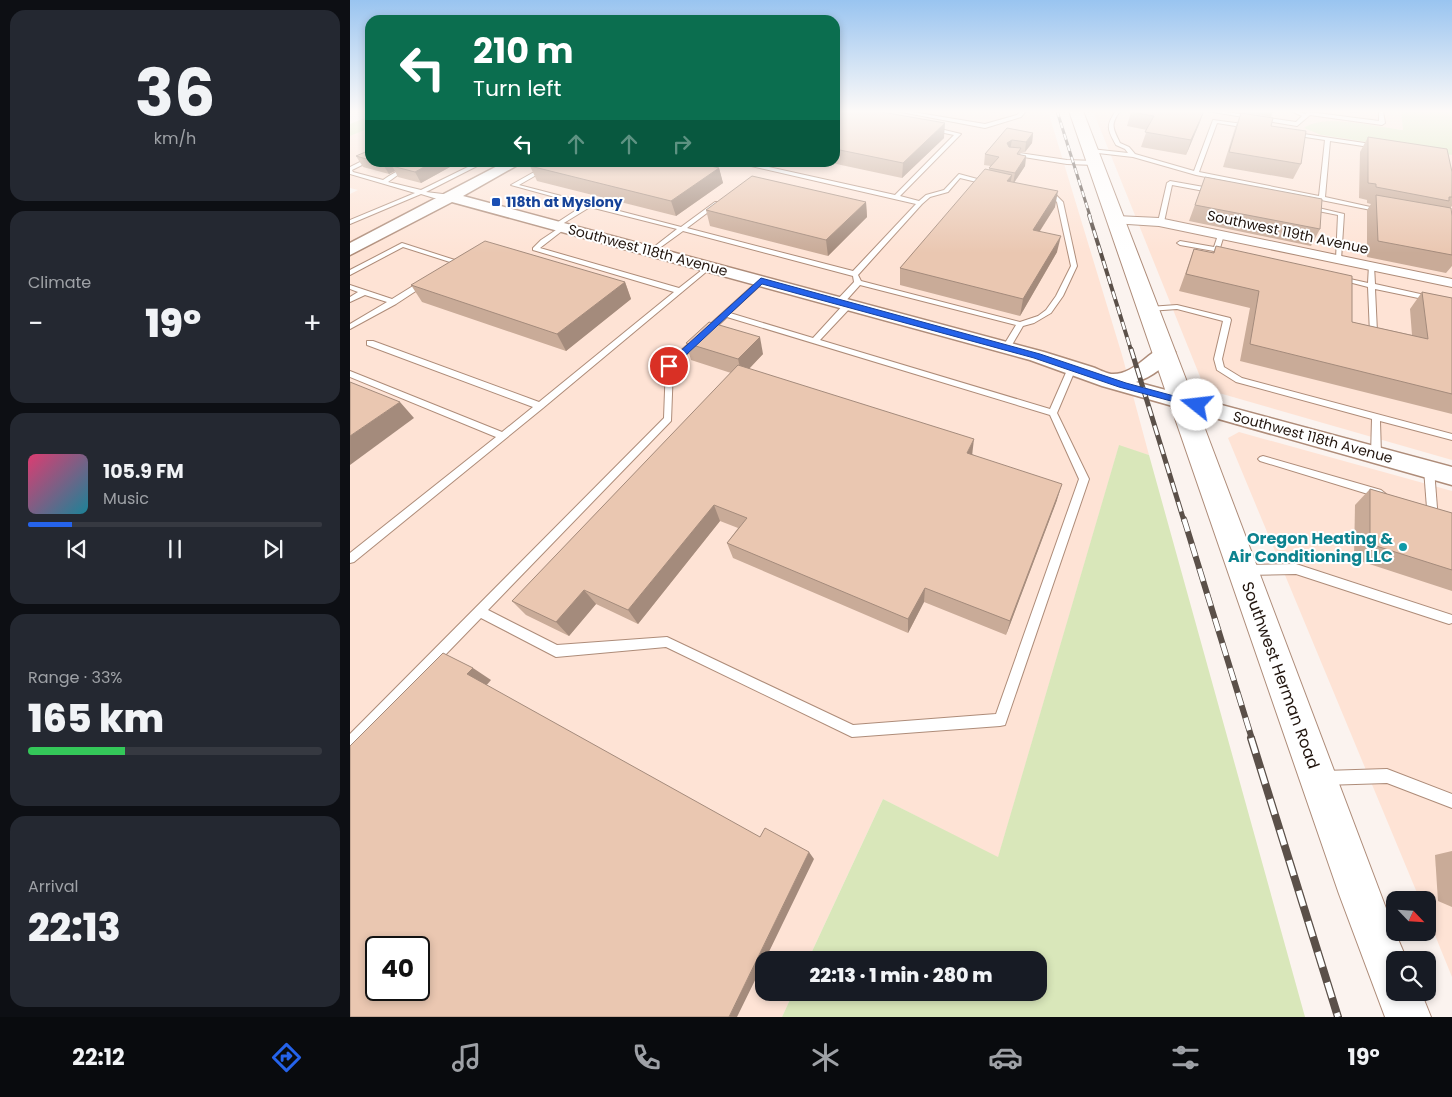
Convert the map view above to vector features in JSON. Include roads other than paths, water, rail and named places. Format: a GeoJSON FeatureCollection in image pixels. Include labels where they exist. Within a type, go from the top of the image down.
{"type":"FeatureCollection","features":[{"type":"Feature","properties":{"kind":"main road","name":"Southwest Herman Road"},"geometry":{"type":"LineString","coordinates":[[1094,158],[1318,778],[1386,960]]}},
{"type":"Feature","properties":{"kind":"main road"},"geometry":{"type":"LineString","coordinates":[[1402,1001],[1408,1017]]}},
{"type":"Feature","properties":{"kind":"street"},"geometry":{"type":"LineString","coordinates":[[350,250],[507,167]]}},
{"type":"Feature","properties":{"kind":"street","name":"Southwest 118th Avenue"},"geometry":{"type":"LineString","coordinates":[[451,197],[1006,348],[1109,381],[1452,476]]}},
{"type":"Feature","properties":{"kind":"street","name":"Southwest 119th Avenue"},"geometry":{"type":"LineString","coordinates":[[1116,220],[1161,222],[1452,283]]}},
{"type":"Feature","properties":{"kind":"street"},"geometry":{"type":"LineString","coordinates":[[1109,381],[1138,375],[1153,365],[1165,352]]}},
{"type":"Feature","properties":{"kind":"lane"},"geometry":{"type":"LineString","coordinates":[[896,197],[934,158]]}},
{"type":"Feature","properties":{"kind":"lane"},"geometry":{"type":"LineString","coordinates":[[1042,158],[1067,162],[1085,158]]}},
{"type":"Feature","properties":{"kind":"lane"},"geometry":{"type":"LineString","coordinates":[[1145,158],[1196,173],[1387,211]]}},
{"type":"Feature","properties":{"kind":"lane"},"geometry":{"type":"LineString","coordinates":[[1196,173],[1201,158]]}},
{"type":"Feature","properties":{"kind":"lane"},"geometry":{"type":"LineString","coordinates":[[1322,198],[1326,158]]}},
{"type":"Feature","properties":{"kind":"lane"},"geometry":{"type":"LineString","coordinates":[[350,170],[365,162]]}},
{"type":"Feature","properties":{"kind":"lane"},"geometry":{"type":"LineString","coordinates":[[384,182],[400,171],[412,167]]}},
{"type":"Feature","properties":{"kind":"lane"},"geometry":{"type":"LineString","coordinates":[[350,222],[422,192],[473,167]]}},
{"type":"Feature","properties":{"kind":"lane"},"geometry":{"type":"LineString","coordinates":[[548,167],[514,185],[855,274]]}},
{"type":"Feature","properties":{"kind":"lane"},"geometry":{"type":"LineString","coordinates":[[759,167],[920,203]]}},
{"type":"Feature","properties":{"kind":"lane"},"geometry":{"type":"LineString","coordinates":[[757,174],[764,168]]}},
{"type":"Feature","properties":{"kind":"lane"},"geometry":{"type":"LineString","coordinates":[[350,170],[434,196],[451,197]]}},
{"type":"Feature","properties":{"kind":"lane"},"geometry":{"type":"LineString","coordinates":[[855,274],[928,196],[946,191],[959,176],[993,184]]}},
{"type":"Feature","properties":{"kind":"lane"},"geometry":{"type":"LineString","coordinates":[[1161,222],[1170,182],[1227,193]]}},
{"type":"Feature","properties":{"kind":"lane"},"geometry":{"type":"LineString","coordinates":[[858,282],[1020,324],[1034,322],[1050,312],[1074,266],[1060,202],[1054,196],[1036,192]]}},
{"type":"Feature","properties":{"kind":"lane"},"geometry":{"type":"LineString","coordinates":[[652,252],[720,202]]}},
{"type":"Feature","properties":{"kind":"lane"},"geometry":{"type":"LineString","coordinates":[[589,205],[560,226],[537,245],[535,249],[680,291]]}},
{"type":"Feature","properties":{"kind":"lane"},"geometry":{"type":"LineString","coordinates":[[1303,207],[1341,214],[1339,259]]}},
{"type":"Feature","properties":{"kind":"lane"},"geometry":{"type":"LineString","coordinates":[[1216,249],[1221,235]]}},
{"type":"Feature","properties":{"kind":"lane"},"geometry":{"type":"LineString","coordinates":[[1180,243],[1216,249],[1238,257]]}},
{"type":"Feature","properties":{"kind":"lane"},"geometry":{"type":"LineString","coordinates":[[350,274],[402,245],[459,263],[450,268]]}},
{"type":"Feature","properties":{"kind":"lane"},"geometry":{"type":"LineString","coordinates":[[1371,266],[1373,332]]}},
{"type":"Feature","properties":{"kind":"lane"},"geometry":{"type":"LineString","coordinates":[[350,559],[709,267]]}},
{"type":"Feature","properties":{"kind":"lane"},"geometry":{"type":"LineString","coordinates":[[855,274],[858,282]]}},
{"type":"Feature","properties":{"kind":"lane"},"geometry":{"type":"LineString","coordinates":[[350,327],[434,277]]}},
{"type":"Feature","properties":{"kind":"lane"},"geometry":{"type":"LineString","coordinates":[[1336,278],[1452,303]]}},
{"type":"Feature","properties":{"kind":"lane"},"geometry":{"type":"LineString","coordinates":[[350,742],[668,419],[669,366],[761,281]]}},
{"type":"Feature","properties":{"kind":"lane"},"geometry":{"type":"LineString","coordinates":[[816,341],[858,282]]}},
{"type":"Feature","properties":{"kind":"lane"},"geometry":{"type":"LineString","coordinates":[[350,287],[393,302]]}},
{"type":"Feature","properties":{"kind":"lane"},"geometry":{"type":"LineString","coordinates":[[350,300],[364,292]]}},
{"type":"Feature","properties":{"kind":"lane"},"geometry":{"type":"LineString","coordinates":[[1149,309],[1177,307],[1227,320],[1218,359],[1220,368],[1239,380],[1452,437]]}},
{"type":"Feature","properties":{"kind":"lane"},"geometry":{"type":"LineString","coordinates":[[479,611],[556,651],[667,642],[852,731],[1000,720],[1084,479],[1053,413],[725,314]]}},
{"type":"Feature","properties":{"kind":"lane"},"geometry":{"type":"LineString","coordinates":[[1006,348],[1020,324]]}},
{"type":"Feature","properties":{"kind":"lane"},"geometry":{"type":"LineString","coordinates":[[370,343],[540,406]]}},
{"type":"Feature","properties":{"kind":"lane"},"geometry":{"type":"LineString","coordinates":[[1053,413],[1072,368]]}},
{"type":"Feature","properties":{"kind":"lane"},"geometry":{"type":"LineString","coordinates":[[350,374],[503,436]]}},
{"type":"Feature","properties":{"kind":"lane"},"geometry":{"type":"LineString","coordinates":[[1376,416],[1376,455]]}},
{"type":"Feature","properties":{"kind":"lane"},"geometry":{"type":"LineString","coordinates":[[1263,459],[1394,497]]}},
{"type":"Feature","properties":{"kind":"lane"},"geometry":{"type":"LineString","coordinates":[[1429,469],[1431,508]]}},
{"type":"Feature","properties":{"kind":"lane"},"geometry":{"type":"LineString","coordinates":[[1244,570],[1296,569],[1449,619]]}},
{"type":"Feature","properties":{"kind":"lane"},"geometry":{"type":"LineString","coordinates":[[1318,778],[1387,776],[1452,801]]}},
{"type":"Feature","properties":{"kind":"railway"},"geometry":{"type":"LineString","coordinates":[[1072,158],[1090,216]]}},
{"type":"Feature","properties":{"kind":"railway"},"geometry":{"type":"LineString","coordinates":[[1089,215],[1131,350]]}},
{"type":"Feature","properties":{"kind":"railway"},"geometry":{"type":"LineString","coordinates":[[1131,349],[1184,521]]}},
{"type":"Feature","properties":{"kind":"railway"},"geometry":{"type":"LineString","coordinates":[[1184,519],[1252,739]]}},
{"type":"Feature","properties":{"kind":"railway"},"geometry":{"type":"LineString","coordinates":[[1251,738],[1338,1017]]}},
{"type":"Feature","properties":{"kind":"place","name":"118th at Myslony"},"geometry":{"type":"Point","coordinates":[496,202]}},
{"type":"Feature","properties":{"kind":"place","name":"Oregon Heating & Air Conditioning LLC"},"geometry":{"type":"Point","coordinates":[1403,547]}}]}
